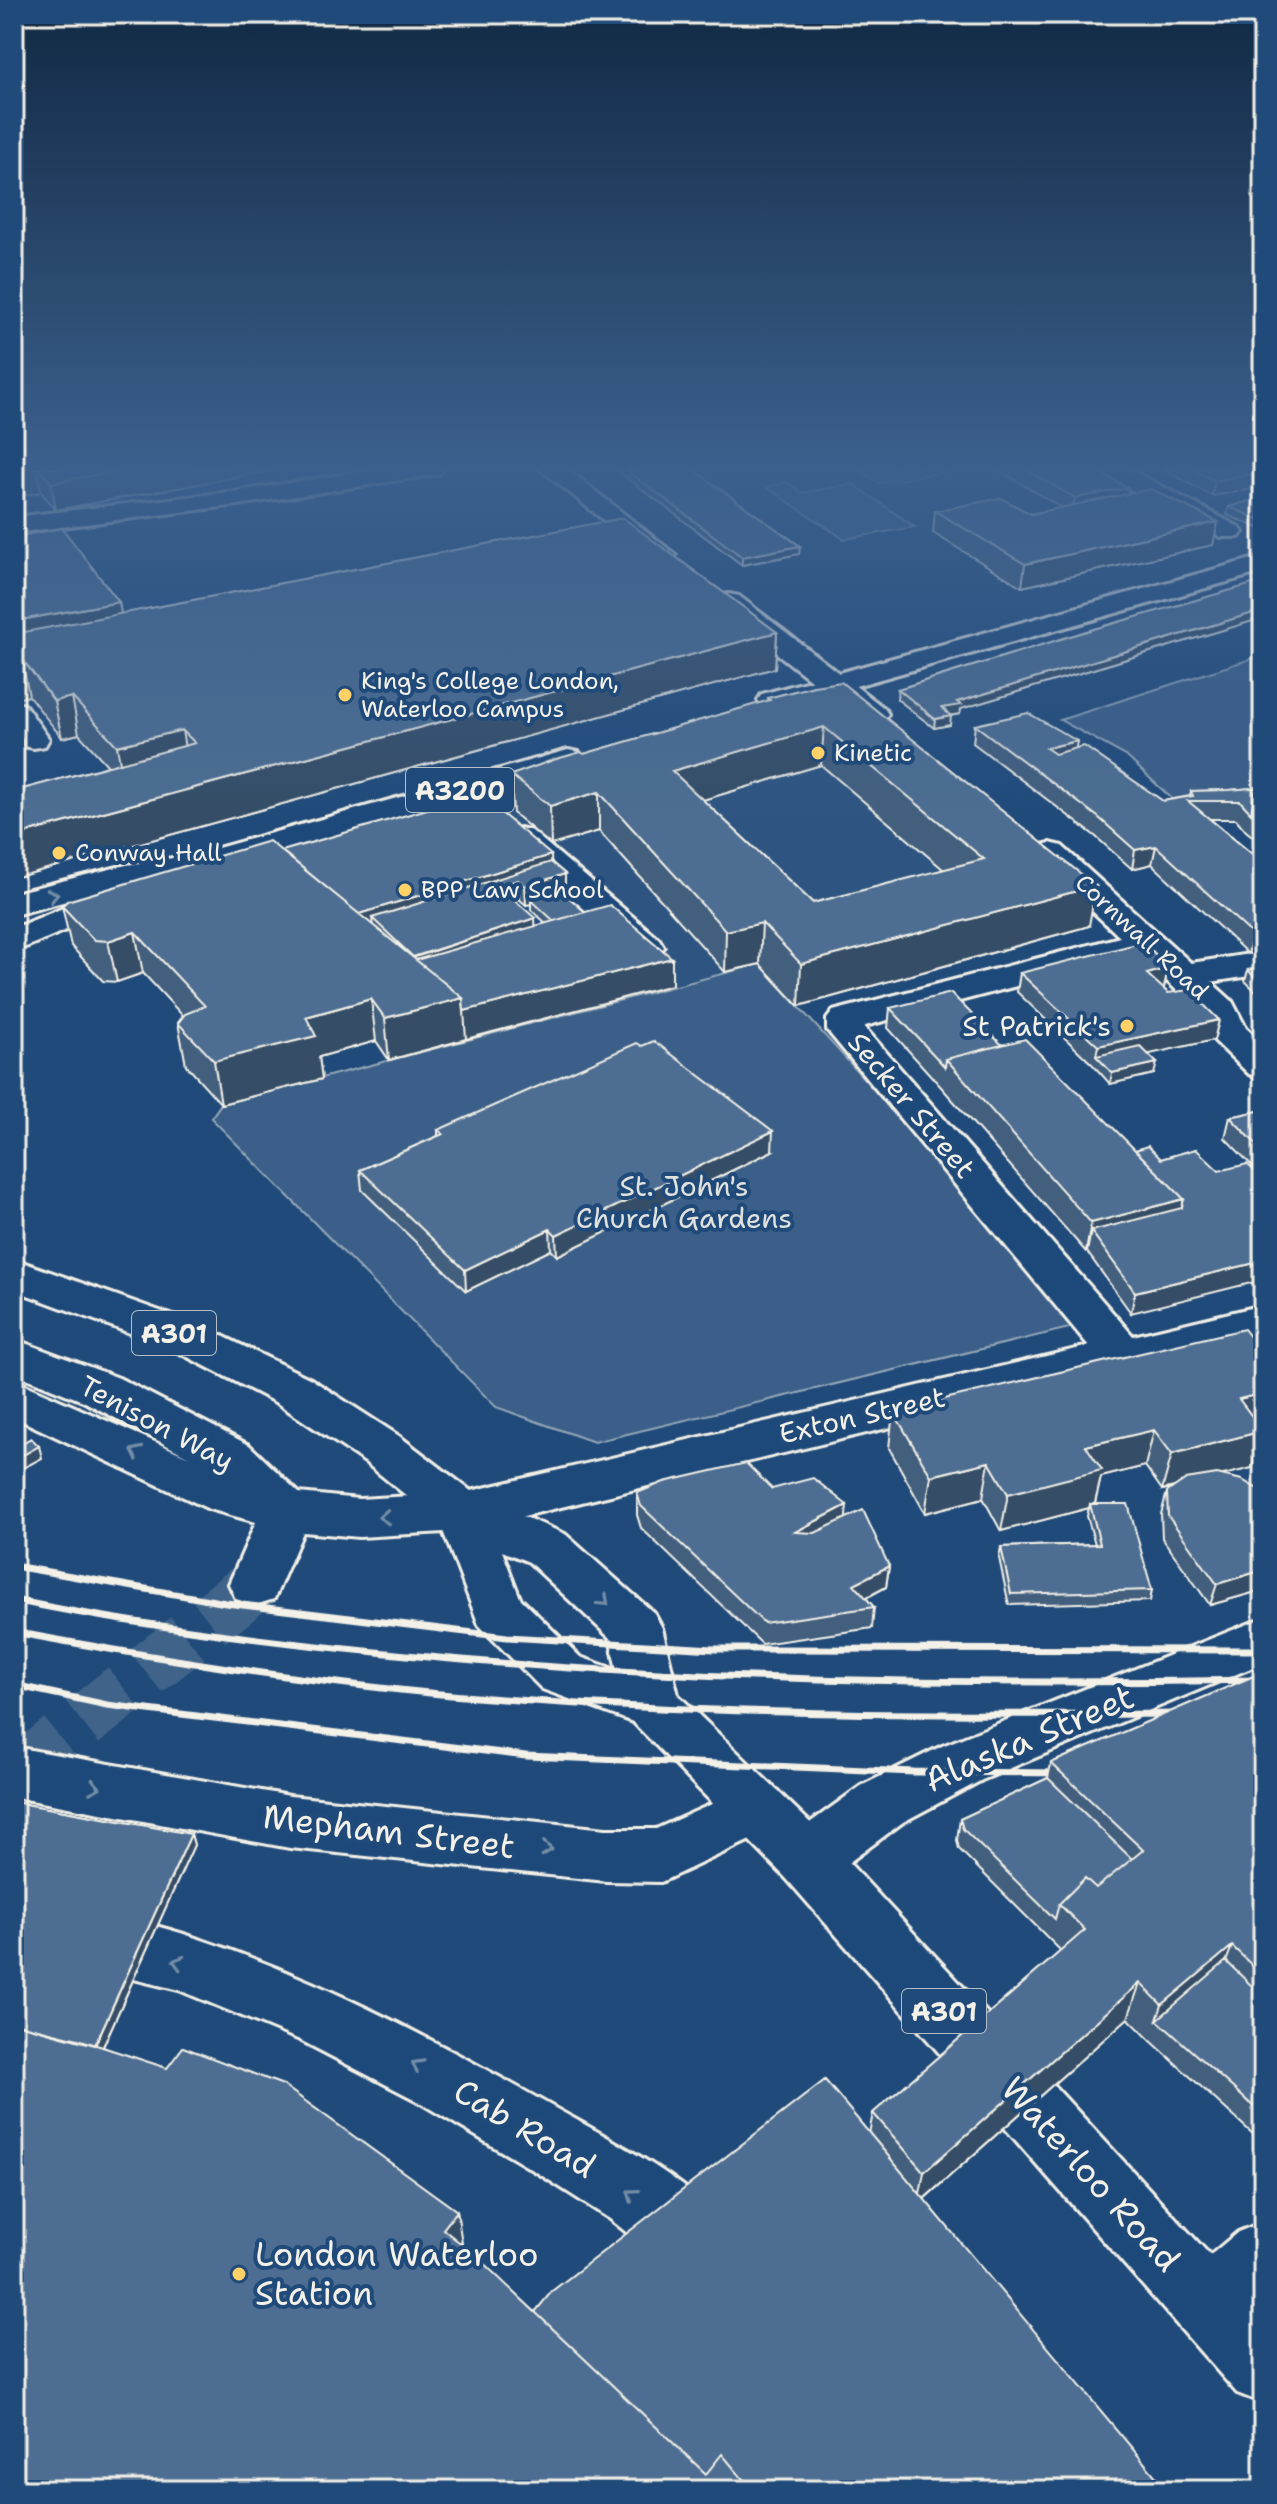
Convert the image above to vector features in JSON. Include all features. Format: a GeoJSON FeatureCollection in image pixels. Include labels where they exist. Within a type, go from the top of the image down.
{"type":"FeatureCollection","features":[{"type":"Feature","properties":{"kind":"street"},"geometry":{"type":"LineString","coordinates":[[749,707],[1188,585]]}},
{"type":"Feature","properties":{"kind":"street"},"geometry":{"type":"LineString","coordinates":[[714,591],[883,722]]}},
{"type":"Feature","properties":{"kind":"street"},"geometry":{"type":"LineString","coordinates":[[14,711],[34,739]]}},
{"type":"Feature","properties":{"kind":"street","name":"A3200"},"geometry":{"type":"LineString","coordinates":[[14,904],[126,875],[196,865],[593,752]]}},
{"type":"Feature","properties":{"kind":"street"},"geometry":{"type":"LineString","coordinates":[[464,789],[647,948]]}},
{"type":"Feature","properties":{"kind":"street","name":"Cornwall Road"},"geometry":{"type":"LineString","coordinates":[[1020,829],[1069,867],[1219,1009],[1229,1033],[1263,1066]]}},
{"type":"Feature","properties":{"kind":"street","name":"A3200"},"geometry":{"type":"LineString","coordinates":[[14,941],[56,921],[141,894],[196,865]]}},
{"type":"Feature","properties":{"kind":"street","name":"Secker Street"},"geometry":{"type":"LineString","coordinates":[[1122,1354],[846,1030],[846,1019],[1146,941]]}},
{"type":"Feature","properties":{"kind":"street"},"geometry":{"type":"LineString","coordinates":[[1184,975],[1263,963]]}},
{"type":"Feature","properties":{"kind":"street","name":"A301"},"geometry":{"type":"LineString","coordinates":[[14,1274],[186,1337],[294,1391],[382,1449],[462,1512],[547,1548],[635,1628],[653,1706]]}},
{"type":"Feature","properties":{"kind":"street","name":"Exton Street"},"geometry":{"type":"LineString","coordinates":[[462,1512],[1263,1321]]}},
{"type":"Feature","properties":{"kind":"street","name":"Tenison Way"},"geometry":{"type":"LineString","coordinates":[[14,1355],[102,1390],[232,1458],[286,1511]]}},
{"type":"Feature","properties":{"kind":"street","name":"Tenison Way"},"geometry":{"type":"LineString","coordinates":[[14,1397],[227,1496],[286,1511],[359,1518],[462,1512]]}},
{"type":"Feature","properties":{"kind":"street"},"geometry":{"type":"LineString","coordinates":[[255,1584],[286,1511]]}},
{"type":"Feature","properties":{"kind":"street","name":"Waterloo Road"},"geometry":{"type":"LineString","coordinates":[[462,1512],[498,1610],[561,1673],[653,1706],[807,1859],[1263,2367]]}},
{"type":"Feature","properties":{"kind":"street","name":"Alaska Street"},"geometry":{"type":"LineString","coordinates":[[807,1859],[882,1804],[962,1763],[1263,1640]]}},
{"type":"Feature","properties":{"kind":"street","name":"Mepham Street"},"geometry":{"type":"LineString","coordinates":[[14,1772],[290,1822],[606,1855],[661,1856],[757,1809]]}},
{"type":"Feature","properties":{"kind":"street","name":"Cab Road"},"geometry":{"type":"LineString","coordinates":[[14,1922],[131,1948],[201,1969],[361,2035],[582,2159],[676,2224],[746,2288]]}},
{"type":"Feature","properties":{"kind":"street"},"geometry":{"type":"LineString","coordinates":[[1207,2304],[1263,2257]]}},
{"type":"Feature","properties":{"kind":"shaded area","name":"King's College London, Waterloo Campus"},"geometry":{"type":"Polygon","coordinates":[[[812,723],[1089,926],[799,1006],[760,964],[672,985],[482,821],[812,723]]]}},
{"type":"Feature","properties":{"kind":"green space"},"geometry":{"type":"Polygon","coordinates":[[[1263,655],[1263,801],[1182,808],[1126,756],[1060,720],[1263,655]]]}},
{"type":"Feature","properties":{"kind":"green space","name":"St. John's Church Gardens"},"geometry":{"type":"Polygon","coordinates":[[[760,964],[1086,1324],[594,1442],[496,1407],[211,1118],[221,1104],[760,964]]]}},
{"type":"Feature","properties":{"kind":"building"},"geometry":{"type":"Polygon","coordinates":[[[14,585],[106,585],[119,602],[21,620],[14,610],[14,585]]]}},
{"type":"Feature","properties":{"kind":"building","name":"King's College London, Waterloo Campus"},"geometry":{"type":"Polygon","coordinates":[[[272,585],[713,585],[777,632],[14,836],[14,779],[23,789],[195,743],[182,730],[117,746],[72,697],[54,701],[22,659],[14,661],[14,634],[272,585]]]}},
{"type":"Feature","properties":{"kind":"building"},"geometry":{"type":"Polygon","coordinates":[[[1249,585],[1263,585],[1263,610],[957,702],[961,705],[942,708],[951,716],[935,719],[898,689],[1249,585]]]}},
{"type":"Feature","properties":{"kind":"building"},"geometry":{"type":"Polygon","coordinates":[[[841,682],[1096,886],[801,964],[762,923],[726,931],[599,792],[550,806],[511,775],[556,759],[581,752],[584,754],[814,686],[841,682]],[[824,727],[672,771],[813,903],[984,859],[824,727]]]}},
{"type":"Feature","properties":{"kind":"building"},"geometry":{"type":"Polygon","coordinates":[[[1028,713],[1077,741],[1046,748],[1055,754],[1084,746],[1163,801],[1193,796],[1191,791],[1263,787],[1263,791],[1255,792],[1251,813],[1240,801],[1188,801],[1263,863],[1263,933],[1253,935],[1156,846],[1135,850],[1098,817],[975,725],[1028,713]]]}},
{"type":"Feature","properties":{"kind":"building"},"geometry":{"type":"Polygon","coordinates":[[[479,794],[551,855],[359,914],[282,851],[479,794]]]}},
{"type":"Feature","properties":{"kind":"building"},"geometry":{"type":"Polygon","coordinates":[[[269,841],[463,998],[385,1018],[371,999],[306,1017],[316,1036],[214,1061],[178,1023],[185,1014],[205,1006],[135,932],[108,941],[94,940],[62,906],[67,901],[269,841]]]}},
{"type":"Feature","properties":{"kind":"building"},"geometry":{"type":"Polygon","coordinates":[[[551,862],[565,874],[525,886],[518,880],[499,886],[535,918],[413,957],[372,918],[551,862]]]}},
{"type":"Feature","properties":{"kind":"building"},"geometry":{"type":"Polygon","coordinates":[[[561,890],[585,912],[554,921],[531,900],[561,890]]]}},
{"type":"Feature","properties":{"kind":"building"},"geometry":{"type":"Polygon","coordinates":[[[610,905],[672,958],[464,1011],[463,998],[416,960],[610,905]]]}},
{"type":"Feature","properties":{"kind":"building","name":"St Patrick's"},"geometry":{"type":"Polygon","coordinates":[[[1144,942],[1168,968],[1147,974],[1168,993],[1189,990],[1219,1020],[1098,1046],[1020,973],[1144,942]]]}},
{"type":"Feature","properties":{"kind":"building"},"geometry":{"type":"Polygon","coordinates":[[[1263,968],[1263,986],[1248,970],[1263,968]]]}},
{"type":"Feature","properties":{"kind":"building"},"geometry":{"type":"Polygon","coordinates":[[[951,993],[1002,1045],[946,1059],[945,1067],[890,1008],[951,993]]]}},
{"type":"Feature","properties":{"kind":"building"},"geometry":{"type":"Polygon","coordinates":[[[1025,1039],[1184,1199],[1091,1223],[946,1059],[1025,1039]]]}},
{"type":"Feature","properties":{"kind":"building"},"geometry":{"type":"Polygon","coordinates":[[[654,1041],[773,1131],[556,1235],[550,1229],[465,1270],[360,1170],[443,1134],[438,1130],[637,1043],[642,1046],[654,1041]]]}},
{"type":"Feature","properties":{"kind":"building"},"geometry":{"type":"Polygon","coordinates":[[[1140,1046],[1157,1063],[1112,1073],[1096,1056],[1140,1046]]]}},
{"type":"Feature","properties":{"kind":"building"},"geometry":{"type":"Polygon","coordinates":[[[1263,1110],[1263,1151],[1230,1117],[1263,1110]]]}},
{"type":"Feature","properties":{"kind":"building"},"geometry":{"type":"Polygon","coordinates":[[[1148,1146],[1161,1159],[1196,1149],[1219,1171],[1247,1164],[1263,1179],[1263,1261],[1135,1292],[1091,1231],[1182,1208],[1184,1199],[1135,1150],[1148,1146]]]}},
{"type":"Feature","properties":{"kind":"building"},"geometry":{"type":"Polygon","coordinates":[[[1244,1329],[1263,1353],[1263,1393],[1239,1399],[1263,1431],[1172,1454],[1154,1430],[1086,1446],[1102,1470],[1008,1494],[989,1462],[931,1476],[893,1411],[1244,1329]]]}},
{"type":"Feature","properties":{"kind":"building"},"geometry":{"type":"Polygon","coordinates":[[[31,1438],[39,1446],[14,1460],[14,1448],[31,1438]]]}},
{"type":"Feature","properties":{"kind":"building"},"geometry":{"type":"Polygon","coordinates":[[[746,1463],[772,1489],[813,1478],[847,1505],[795,1532],[815,1533],[863,1510],[889,1566],[854,1584],[874,1607],[764,1623],[641,1506],[637,1493],[664,1482],[746,1463]]]}},
{"type":"Feature","properties":{"kind":"building"},"geometry":{"type":"Polygon","coordinates":[[[1217,1474],[1242,1480],[1263,1492],[1263,1570],[1217,1584],[1168,1516],[1167,1492],[1186,1479],[1217,1474]]]}},
{"type":"Feature","properties":{"kind":"building"},"geometry":{"type":"Polygon","coordinates":[[[1090,1504],[1128,1504],[1152,1590],[1011,1594],[1001,1547],[1100,1544],[1090,1504]]]}},
{"type":"Feature","properties":{"kind":"building"},"geometry":{"type":"Polygon","coordinates":[[[1263,1672],[1263,1976],[1232,1946],[1162,2005],[1140,1983],[924,2172],[873,2113],[1085,1930],[1059,1904],[1085,1878],[1096,1888],[1143,1850],[1051,1763],[1263,1672]]]}},
{"type":"Feature","properties":{"kind":"building"},"geometry":{"type":"Polygon","coordinates":[[[1048,1778],[1132,1859],[1096,1888],[1085,1878],[1059,1904],[1055,1919],[963,1829],[960,1819],[1048,1778]]]}},
{"type":"Feature","properties":{"kind":"building"},"geometry":{"type":"Polygon","coordinates":[[[14,1802],[191,1834],[95,2045],[14,2023],[14,1802]]]}},
{"type":"Feature","properties":{"kind":"building"},"geometry":{"type":"Polygon","coordinates":[[[1226,1961],[1258,1992],[1263,1988],[1263,2115],[1157,2020],[1226,1961]]]}},
{"type":"Feature","properties":{"kind":"building","name":"London Waterloo Station"},"geometry":{"type":"Polygon","coordinates":[[[14,2023],[78,2039],[167,2068],[183,2047],[283,2085],[457,2211],[443,2229],[476,2256],[706,2474],[722,2454],[752,2490],[14,2490],[14,2023]]]}},
{"type":"Feature","properties":{"kind":"building"},"geometry":{"type":"Polygon","coordinates":[[[825,2080],[1167,2490],[752,2490],[722,2454],[706,2474],[535,2312],[552,2291],[825,2080]]]}},
{"type":"Feature","properties":{"kind":"tunnel"},"geometry":{"type":"LineString","coordinates":[[19,1773],[255,1584]]}},
{"type":"Feature","properties":{"kind":"railway"},"geometry":{"type":"LineString","coordinates":[[14,1566],[226,1603],[507,1637],[714,1649],[1263,1650]]}},
{"type":"Feature","properties":{"kind":"railway"},"geometry":{"type":"LineString","coordinates":[[14,1600],[149,1624],[285,1642],[597,1670],[930,1681],[1263,1680]]}},
{"type":"Feature","properties":{"kind":"railway"},"geometry":{"type":"LineString","coordinates":[[14,1632],[286,1676],[396,1690],[543,1702],[820,1713],[1189,1714]]}},
{"type":"Feature","properties":{"kind":"railway"},"geometry":{"type":"LineString","coordinates":[[14,1685],[107,1705],[526,1756],[914,1772],[1071,1773]]}},
{"type":"Feature","properties":{"kind":"place","name":"King's College London, Waterloo Campus"},"geometry":{"type":"Point","coordinates":[345,695]}},
{"type":"Feature","properties":{"kind":"place","name":"Kinetic"},"geometry":{"type":"Point","coordinates":[818,753]}},
{"type":"Feature","properties":{"kind":"place","name":"Conway Hall"},"geometry":{"type":"Point","coordinates":[59,853]}},
{"type":"Feature","properties":{"kind":"place","name":"BPP Law School"},"geometry":{"type":"Point","coordinates":[405,890]}},
{"type":"Feature","properties":{"kind":"place","name":"St Patrick's"},"geometry":{"type":"Point","coordinates":[1127,1026]}},
{"type":"Feature","properties":{"kind":"place","name":"London Waterloo Station"},"geometry":{"type":"Point","coordinates":[239,2274]}}]}
